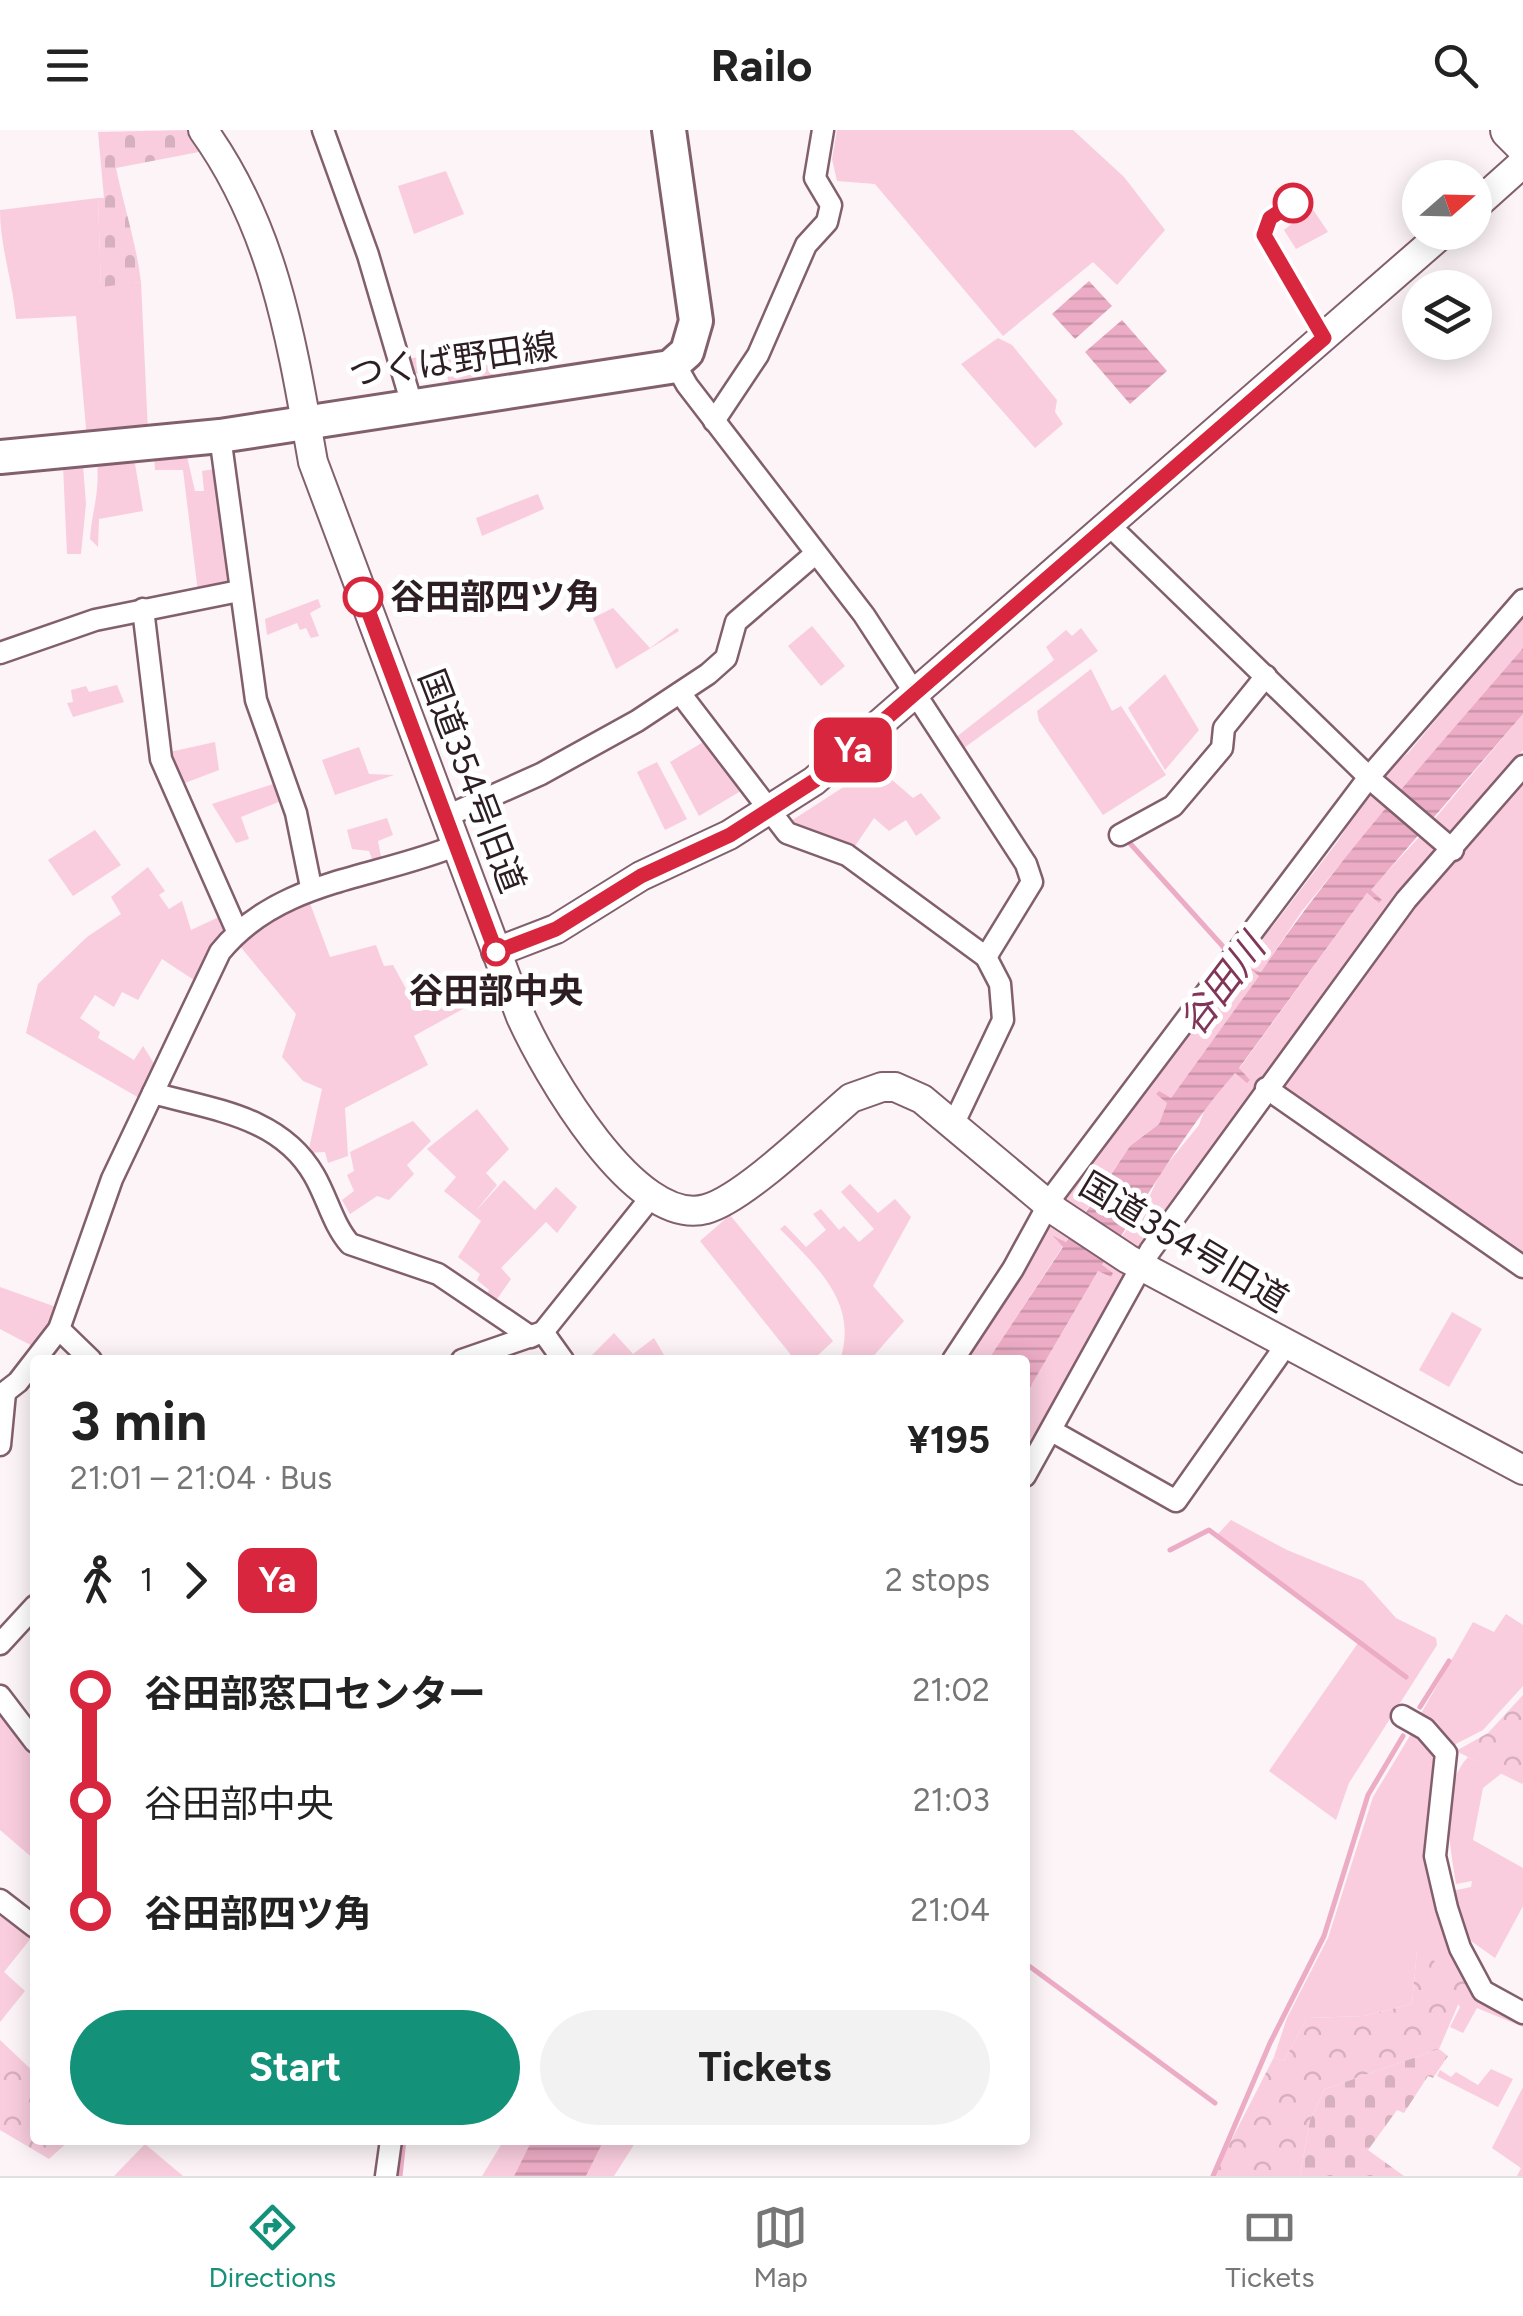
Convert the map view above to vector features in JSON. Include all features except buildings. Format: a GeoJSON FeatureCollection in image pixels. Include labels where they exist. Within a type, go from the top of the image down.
{"type":"FeatureCollection","features":[{"type":"Feature","properties":{"kind":"highway"},"geometry":{"type":"LineString","coordinates":[[1510,130],[1523,143]]}},
{"type":"Feature","properties":{"kind":"main road"},"geometry":{"type":"LineString","coordinates":[[668,130],[696,321],[690,347],[675,364]]}},
{"type":"Feature","properties":{"kind":"main road","name":"つくば野田線"},"geometry":{"type":"LineString","coordinates":[[0,457],[220,436],[646,372],[675,364]]}},
{"type":"Feature","properties":{"kind":"street","name":"国道354号旧道"},"geometry":{"type":"LineString","coordinates":[[203,130],[235,177],[274,271],[313,462],[529,1035],[561,1094],[589,1132],[652,1196],[684,1211],[711,1208],[737,1192],[851,1098],[870,1089],[895,1087],[954,1123],[1053,1209],[1134,1263],[1523,1469]]}},
{"type":"Feature","properties":{"kind":"street"},"geometry":{"type":"LineString","coordinates":[[323,130],[368,255],[412,405]]}},
{"type":"Feature","properties":{"kind":"street"},"geometry":{"type":"LineString","coordinates":[[714,421],[758,354],[806,245],[827,222],[831,205],[815,178],[824,130]]}},
{"type":"Feature","properties":{"kind":"street"},"geometry":{"type":"LineString","coordinates":[[1492,191],[1523,164]]}},
{"type":"Feature","properties":{"kind":"street"},"geometry":{"type":"LineString","coordinates":[[496,952],[556,929],[641,876],[730,835],[844,758],[1424,250]]}},
{"type":"Feature","properties":{"kind":"street"},"geometry":{"type":"LineString","coordinates":[[675,364],[714,421],[864,615],[1032,878],[986,957]]}},
{"type":"Feature","properties":{"kind":"street"},"geometry":{"type":"LineString","coordinates":[[220,436],[260,716],[296,813],[311,886]]}},
{"type":"Feature","properties":{"kind":"street"},"geometry":{"type":"LineString","coordinates":[[1110,526],[1373,781],[1451,848]]}},
{"type":"Feature","properties":{"kind":"street"},"geometry":{"type":"LineString","coordinates":[[446,816],[541,774],[680,693],[726,658],[736,622],[816,554]]}},
{"type":"Feature","properties":{"kind":"street"},"geometry":{"type":"LineString","coordinates":[[0,652],[95,620],[240,591]]}},
{"type":"Feature","properties":{"kind":"street"},"geometry":{"type":"LineString","coordinates":[[956,1355],[1053,1209],[1373,781],[1523,600]]}},
{"type":"Feature","properties":{"kind":"street"},"geometry":{"type":"LineString","coordinates":[[143,609],[161,759],[237,932]]}},
{"type":"Feature","properties":{"kind":"street"},"geometry":{"type":"LineString","coordinates":[[1120,835],[1173,806],[1222,748],[1224,728],[1266,676]]}},
{"type":"Feature","properties":{"kind":"street"},"geometry":{"type":"LineString","coordinates":[[680,693],[787,832],[847,855],[986,957],[1000,984],[1003,1020],[954,1123]]}},
{"type":"Feature","properties":{"kind":"street"},"geometry":{"type":"LineString","coordinates":[[1030,1468],[1052,1431],[1134,1263],[1406,900],[1523,766]]}},
{"type":"Feature","properties":{"kind":"street"},"geometry":{"type":"LineString","coordinates":[[37,1355],[59,1329],[96,1217],[220,952],[237,932],[311,886],[457,845]]}},
{"type":"Feature","properties":{"kind":"street"},"geometry":{"type":"LineString","coordinates":[[1266,1088],[1523,1267]]}},
{"type":"Feature","properties":{"kind":"street"},"geometry":{"type":"LineString","coordinates":[[153,1093],[265,1124],[314,1174],[350,1244],[438,1274],[537,1334],[559,1355]]}},
{"type":"Feature","properties":{"kind":"street"},"geometry":{"type":"LineString","coordinates":[[476,1355],[537,1334],[652,1196]]}},
{"type":"Feature","properties":{"kind":"street"},"geometry":{"type":"LineString","coordinates":[[59,1329],[86,1355]]}},
{"type":"Feature","properties":{"kind":"street"},"geometry":{"type":"LineString","coordinates":[[1052,1431],[1176,1501],[1286,1346]]}},
{"type":"Feature","properties":{"kind":"street"},"geometry":{"type":"LineString","coordinates":[[0,1445],[3,1395],[30,1363]]}},
{"type":"Feature","properties":{"kind":"street"},"geometry":{"type":"LineString","coordinates":[[0,1644],[30,1611]]}},
{"type":"Feature","properties":{"kind":"street"},"geometry":{"type":"LineString","coordinates":[[0,1696],[30,1735]]}},
{"type":"Feature","properties":{"kind":"street"},"geometry":{"type":"LineString","coordinates":[[1402,1716],[1425,1729],[1446,1752],[1435,1856],[1460,1948],[1483,1992],[1523,2013]]}},
{"type":"Feature","properties":{"kind":"street"},"geometry":{"type":"LineString","coordinates":[[0,1900],[30,1924]]}},
{"type":"Feature","properties":{"kind":"street"},"geometry":{"type":"LineString","coordinates":[[386,2176],[391,2145]]}},
{"type":"Feature","properties":{"kind":"green space"},"geometry":{"type":"Polygon","coordinates":[[[188,130],[204,151],[116,168],[141,282],[101,287],[98,198],[104,198],[98,132],[188,130]]]}},
{"type":"Feature","properties":{"kind":"green space"},"geometry":{"type":"Polygon","coordinates":[[[837,130],[1073,130],[1124,177],[1165,230],[1117,285],[1093,262],[1003,336],[875,184],[837,181],[832,159],[837,130]]]}},
{"type":"Feature","properties":{"kind":"green space"},"geometry":{"type":"Polygon","coordinates":[[[446,171],[464,214],[414,234],[398,186],[446,171]]]}},
{"type":"Feature","properties":{"kind":"green space"},"geometry":{"type":"Polygon","coordinates":[[[98,198],[101,286],[141,282],[148,432],[87,439],[76,316],[16,319],[0,210],[98,198]]]}},
{"type":"Feature","properties":{"kind":"green space"},"geometry":{"type":"Polygon","coordinates":[[[1312,208],[1328,232],[1296,249],[1284,230],[1312,208]]]}},
{"type":"Feature","properties":{"kind":"green space"},"geometry":{"type":"Polygon","coordinates":[[[998,338],[1012,345],[1057,400],[1055,412],[1063,424],[1035,448],[961,364],[998,338]]]}},
{"type":"Feature","properties":{"kind":"green space"},"geometry":{"type":"Polygon","coordinates":[[[459,351],[463,368],[492,362],[495,380],[450,387],[446,371],[410,374],[407,359],[459,351]]]}},
{"type":"Feature","properties":{"kind":"green space"},"geometry":{"type":"Polygon","coordinates":[[[186,452],[195,491],[204,491],[202,471],[220,468],[235,584],[198,592],[183,470],[155,470],[154,455],[186,452]]]}},
{"type":"Feature","properties":{"kind":"green space"},"geometry":{"type":"Polygon","coordinates":[[[134,458],[143,511],[99,519],[98,547],[90,539],[97,461],[134,458]]]}},
{"type":"Feature","properties":{"kind":"green space"},"geometry":{"type":"Polygon","coordinates":[[[83,465],[86,504],[81,554],[67,554],[63,466],[83,465]]]}},
{"type":"Feature","properties":{"kind":"green space"},"geometry":{"type":"Polygon","coordinates":[[[538,494],[544,509],[482,536],[476,518],[538,494]]]}},
{"type":"Feature","properties":{"kind":"green space"},"geometry":{"type":"Polygon","coordinates":[[[318,599],[321,607],[310,613],[319,636],[311,638],[306,628],[300,630],[297,623],[267,635],[265,619],[318,599]]]}},
{"type":"Feature","properties":{"kind":"green space"},"geometry":{"type":"Polygon","coordinates":[[[613,608],[650,648],[677,628],[679,631],[616,669],[593,618],[613,608]]]}},
{"type":"Feature","properties":{"kind":"green space"},"geometry":{"type":"Polygon","coordinates":[[[1523,615],[1523,648],[1399,793],[1381,778],[1410,751],[1523,615]]]}},
{"type":"Feature","properties":{"kind":"green space"},"geometry":{"type":"Polygon","coordinates":[[[812,626],[845,666],[821,686],[788,646],[812,626]]]}},
{"type":"Feature","properties":{"kind":"green space"},"geometry":{"type":"Polygon","coordinates":[[[1081,628],[1098,651],[957,753],[950,742],[1054,660],[1046,647],[1066,630],[1072,636],[1081,628]]]}},
{"type":"Feature","properties":{"kind":"green space"},"geometry":{"type":"Polygon","coordinates":[[[1091,669],[1112,711],[1121,706],[1166,775],[1103,815],[1039,721],[1037,711],[1091,669]]]}},
{"type":"Feature","properties":{"kind":"green space"},"geometry":{"type":"Polygon","coordinates":[[[1165,674],[1199,730],[1165,770],[1128,708],[1165,674]]]}},
{"type":"Feature","properties":{"kind":"green space"},"geometry":{"type":"Polygon","coordinates":[[[117,685],[124,702],[73,717],[67,703],[73,702],[71,690],[86,686],[89,692],[117,685]]]}},
{"type":"Feature","properties":{"kind":"green space"},"geometry":{"type":"Polygon","coordinates":[[[1523,714],[1523,750],[1451,838],[1432,822],[1523,714]]]}},
{"type":"Feature","properties":{"kind":"green space"},"geometry":{"type":"Polygon","coordinates":[[[705,741],[744,789],[699,816],[670,762],[705,741]]]}},
{"type":"Feature","properties":{"kind":"green space"},"geometry":{"type":"Polygon","coordinates":[[[215,742],[219,770],[177,786],[165,753],[215,742]]]}},
{"type":"Feature","properties":{"kind":"green space"},"geometry":{"type":"Polygon","coordinates":[[[359,747],[369,774],[394,775],[335,795],[322,760],[359,747]]]}},
{"type":"Feature","properties":{"kind":"green space"},"geometry":{"type":"Polygon","coordinates":[[[890,757],[893,762],[884,773],[913,798],[921,793],[941,818],[916,836],[906,820],[889,831],[874,818],[853,849],[791,821],[890,757]]]}},
{"type":"Feature","properties":{"kind":"green space"},"geometry":{"type":"Polygon","coordinates":[[[657,762],[687,819],[665,830],[637,772],[657,762]]]}},
{"type":"Feature","properties":{"kind":"green space"},"geometry":{"type":"Polygon","coordinates":[[[1523,777],[1523,1254],[1285,1093],[1283,1084],[1415,903],[1523,777]]]}},
{"type":"Feature","properties":{"kind":"green space"},"geometry":{"type":"Polygon","coordinates":[[[273,784],[286,799],[241,817],[249,839],[236,843],[212,804],[273,784]]]}},
{"type":"Feature","properties":{"kind":"green space"},"geometry":{"type":"Polygon","coordinates":[[[1370,790],[1389,804],[1302,911],[1261,972],[1248,966],[1259,976],[1171,1098],[1157,1093],[1167,1103],[1159,1124],[1130,1146],[1083,1215],[1062,1201],[1338,841],[1370,790]]]}},
{"type":"Feature","properties":{"kind":"green space"},"geometry":{"type":"Polygon","coordinates":[[[387,818],[393,835],[378,841],[382,862],[374,864],[369,851],[352,849],[347,830],[387,818]]]}},
{"type":"Feature","properties":{"kind":"green space"},"geometry":{"type":"Polygon","coordinates":[[[95,830],[121,865],[73,896],[48,860],[95,830]]]}},
{"type":"Feature","properties":{"kind":"green space"},"geometry":{"type":"Polygon","coordinates":[[[1423,833],[1442,850],[1383,913],[1137,1250],[1120,1239],[1148,1200],[1160,1173],[1199,1125],[1209,1098],[1235,1073],[1247,1082],[1249,1079],[1239,1069],[1367,893],[1379,903],[1382,900],[1370,890],[1423,833]]]}},
{"type":"Feature","properties":{"kind":"green space"},"geometry":{"type":"Polygon","coordinates":[[[148,867],[165,891],[159,895],[169,909],[182,901],[191,930],[221,916],[227,928],[200,984],[162,959],[138,1000],[122,992],[114,1007],[95,995],[80,1018],[100,1032],[98,1038],[134,1060],[143,1046],[155,1065],[141,1099],[26,1033],[38,984],[87,937],[121,914],[111,897],[148,867]]]}},
{"type":"Feature","properties":{"kind":"green space"},"geometry":{"type":"Polygon","coordinates":[[[308,898],[330,957],[376,945],[384,966],[393,965],[416,1007],[483,978],[490,994],[414,1036],[428,1065],[345,1108],[348,1156],[328,1163],[325,1152],[308,1153],[322,1089],[303,1081],[282,1057],[296,1014],[239,945],[308,898]]]}},
{"type":"Feature","properties":{"kind":"green space"},"geometry":{"type":"Polygon","coordinates":[[[477,1109],[509,1149],[486,1173],[497,1185],[475,1212],[504,1180],[535,1210],[556,1187],[577,1207],[557,1233],[546,1222],[501,1268],[511,1279],[492,1306],[484,1299],[489,1290],[477,1280],[480,1274],[458,1257],[481,1221],[444,1191],[456,1177],[427,1149],[477,1109]]]}},
{"type":"Feature","properties":{"kind":"green space"},"geometry":{"type":"Polygon","coordinates":[[[413,1121],[431,1141],[407,1165],[414,1174],[389,1200],[377,1196],[350,1214],[342,1200],[354,1191],[347,1175],[354,1171],[350,1152],[413,1121]]]}},
{"type":"Feature","properties":{"kind":"green space"},"geometry":{"type":"Polygon","coordinates":[[[850,1184],[878,1213],[895,1199],[911,1217],[873,1286],[904,1321],[874,1355],[841,1355],[844,1321],[831,1287],[780,1229],[785,1225],[806,1247],[826,1230],[813,1214],[821,1209],[839,1230],[844,1226],[859,1242],[874,1229],[841,1192],[850,1184]]]}},
{"type":"Feature","properties":{"kind":"green space"},"geometry":{"type":"Polygon","coordinates":[[[730,1215],[833,1341],[818,1355],[791,1355],[700,1241],[730,1215]]]}},
{"type":"Feature","properties":{"kind":"green space"},"geometry":{"type":"Polygon","coordinates":[[[1049,1226],[1068,1238],[1066,1242],[1054,1237],[1063,1246],[991,1355],[968,1355],[1049,1226]]]}},
{"type":"Feature","properties":{"kind":"green space"},"geometry":{"type":"Polygon","coordinates":[[[1105,1260],[1125,1273],[1030,1453],[1030,1387],[1098,1271],[1111,1277],[1102,1266],[1105,1260]]]}},
{"type":"Feature","properties":{"kind":"green space"},"geometry":{"type":"Polygon","coordinates":[[[0,1287],[56,1307],[36,1348],[0,1329],[0,1287]]]}},
{"type":"Feature","properties":{"kind":"green space"},"geometry":{"type":"Polygon","coordinates":[[[1452,1312],[1482,1329],[1449,1387],[1419,1370],[1452,1312]]]}},
{"type":"Feature","properties":{"kind":"green space"},"geometry":{"type":"Polygon","coordinates":[[[614,1333],[633,1354],[654,1338],[664,1355],[592,1355],[614,1333]]]}},
{"type":"Feature","properties":{"kind":"green space"},"geometry":{"type":"Polygon","coordinates":[[[1231,1520],[1287,1550],[1363,1581],[1396,1618],[1436,1638],[1437,1645],[1349,1783],[1336,1820],[1269,1771],[1358,1643],[1217,1535],[1231,1520]]]}},
{"type":"Feature","properties":{"kind":"green space"},"geometry":{"type":"Polygon","coordinates":[[[1506,1614],[1523,1625],[1523,1686],[1483,1730],[1448,1748],[1419,1717],[1473,1622],[1494,1632],[1506,1614]]]}},
{"type":"Feature","properties":{"kind":"green space"},"geometry":{"type":"Polygon","coordinates":[[[1523,1695],[1522,1784],[1456,1751],[1488,1733],[1523,1695]]]}},
{"type":"Feature","properties":{"kind":"green space"},"geometry":{"type":"Polygon","coordinates":[[[0,1706],[30,1745],[30,1856],[0,1830],[0,1706]]]}},
{"type":"Feature","properties":{"kind":"green space"},"geometry":{"type":"Polygon","coordinates":[[[1414,1729],[1437,1752],[1425,1842],[1439,1917],[1467,1983],[1523,2018],[1523,2027],[1477,2008],[1463,2033],[1450,2027],[1460,2007],[1429,1959],[1417,1950],[1412,2004],[1364,2016],[1307,2018],[1284,2061],[1274,2057],[1287,2018],[1328,1938],[1373,1797],[1414,1729]]]}},
{"type":"Feature","properties":{"kind":"green space"},"geometry":{"type":"Polygon","coordinates":[[[1468,1757],[1502,1773],[1483,1788],[1473,1840],[1523,1868],[1523,1906],[1495,1958],[1471,1941],[1452,1891],[1471,1887],[1472,1881],[1456,1884],[1448,1818],[1453,1785],[1468,1757]]]}},
{"type":"Feature","properties":{"kind":"green space"},"geometry":{"type":"Polygon","coordinates":[[[0,1912],[30,1940],[4,1972],[25,1991],[0,2022],[0,1912]]]}},
{"type":"Feature","properties":{"kind":"green space"},"geometry":{"type":"Polygon","coordinates":[[[1417,1949],[1467,1984],[1439,2049],[1325,2089],[1310,2120],[1300,2176],[1213,2176],[1274,2057],[1284,2061],[1307,2018],[1364,2016],[1412,2004],[1417,1949]]]}},
{"type":"Feature","properties":{"kind":"green space"},"geometry":{"type":"Polygon","coordinates":[[[0,2040],[30,2068],[30,2145],[64,2145],[49,2159],[0,2130],[0,2040]]]}},
{"type":"Feature","properties":{"kind":"green space"},"geometry":{"type":"Polygon","coordinates":[[[1439,2049],[1448,2056],[1433,2078],[1428,2076],[1404,2113],[1397,2110],[1368,2150],[1404,2176],[1300,2176],[1310,2120],[1325,2089],[1439,2049]]]}},
{"type":"Feature","properties":{"kind":"green space"},"geometry":{"type":"Polygon","coordinates":[[[1491,2069],[1513,2079],[1498,2107],[1437,2076],[1440,2070],[1451,2077],[1456,2072],[1478,2085],[1491,2069]]]}},
{"type":"Feature","properties":{"kind":"green space"},"geometry":{"type":"Polygon","coordinates":[[[1523,2087],[1523,2176],[1517,2176],[1521,2168],[1492,2148],[1523,2087]]]}},
{"type":"Feature","properties":{"kind":"green space"},"geometry":{"type":"Polygon","coordinates":[[[146,2145],[183,2176],[114,2176],[146,2145]]]}},
{"type":"Feature","properties":{"kind":"green space"},"geometry":{"type":"Polygon","coordinates":[[[501,2145],[530,2145],[514,2176],[482,2176],[501,2145]]]}},
{"type":"Feature","properties":{"kind":"green space"},"geometry":{"type":"Polygon","coordinates":[[[602,2145],[634,2145],[614,2176],[586,2176],[602,2145]]]}},
{"type":"Feature","properties":{"kind":"shaded area"},"geometry":{"type":"Polygon","coordinates":[[[1089,281],[1112,306],[1075,339],[1052,314],[1089,281]]]}},
{"type":"Feature","properties":{"kind":"shaded area"},"geometry":{"type":"Polygon","coordinates":[[[1122,320],[1167,371],[1130,404],[1085,352],[1122,320]]]}},
{"type":"Feature","properties":{"kind":"shaded area"},"geometry":{"type":"Polygon","coordinates":[[[1523,648],[1523,714],[1371,890],[1382,900],[1379,903],[1367,893],[1239,1068],[1250,1080],[1247,1083],[1235,1073],[1199,1118],[1102,1265],[1113,1273],[1111,1277],[1098,1271],[1030,1387],[1030,1355],[991,1355],[1063,1247],[1053,1236],[1066,1242],[1130,1146],[1159,1124],[1167,1103],[1156,1094],[1159,1091],[1171,1098],[1259,976],[1248,967],[1261,972],[1354,846],[1523,648]]]}},
{"type":"Feature","properties":{"kind":"shaded area"},"geometry":{"type":"Polygon","coordinates":[[[530,2145],[602,2145],[586,2176],[514,2176],[530,2145]]]}},
{"type":"Feature","properties":{"kind":"waterway","name":"谷田川"},"geometry":{"type":"LineString","coordinates":[[1127,840],[1227,951]]}},
{"type":"Feature","properties":{"kind":"waterway"},"geometry":{"type":"LineString","coordinates":[[1170,1550],[1209,1530],[1406,1677]]}},
{"type":"Feature","properties":{"kind":"waterway"},"geometry":{"type":"LineString","coordinates":[[1420,1707],[1449,1661]]}},
{"type":"Feature","properties":{"kind":"waterway"},"geometry":{"type":"LineString","coordinates":[[1213,2176],[1270,2043],[1324,1936],[1368,1795],[1403,1736]]}},
{"type":"Feature","properties":{"kind":"waterway"},"geometry":{"type":"LineString","coordinates":[[1030,1967],[1215,2103]]}},
{"type":"Feature","properties":{"kind":"waterway"},"geometry":{"type":"LineString","coordinates":[[400,2176],[403,2145]]}},
{"type":"Feature","properties":{"kind":"bus line","name":"Ya"},"geometry":{"type":"LineString","coordinates":[[363,597],[496,952],[556,929],[641,876],[730,835],[844,758],[1324,338],[1264,235],[1270,218],[1293,203]]}},
{"type":"Feature","properties":{"kind":"place","name":"谷田部四ツ角"},"geometry":{"type":"Point","coordinates":[363,597]}},
{"type":"Feature","properties":{"kind":"place","name":"谷田部中央"},"geometry":{"type":"Point","coordinates":[496,952]}}]}
